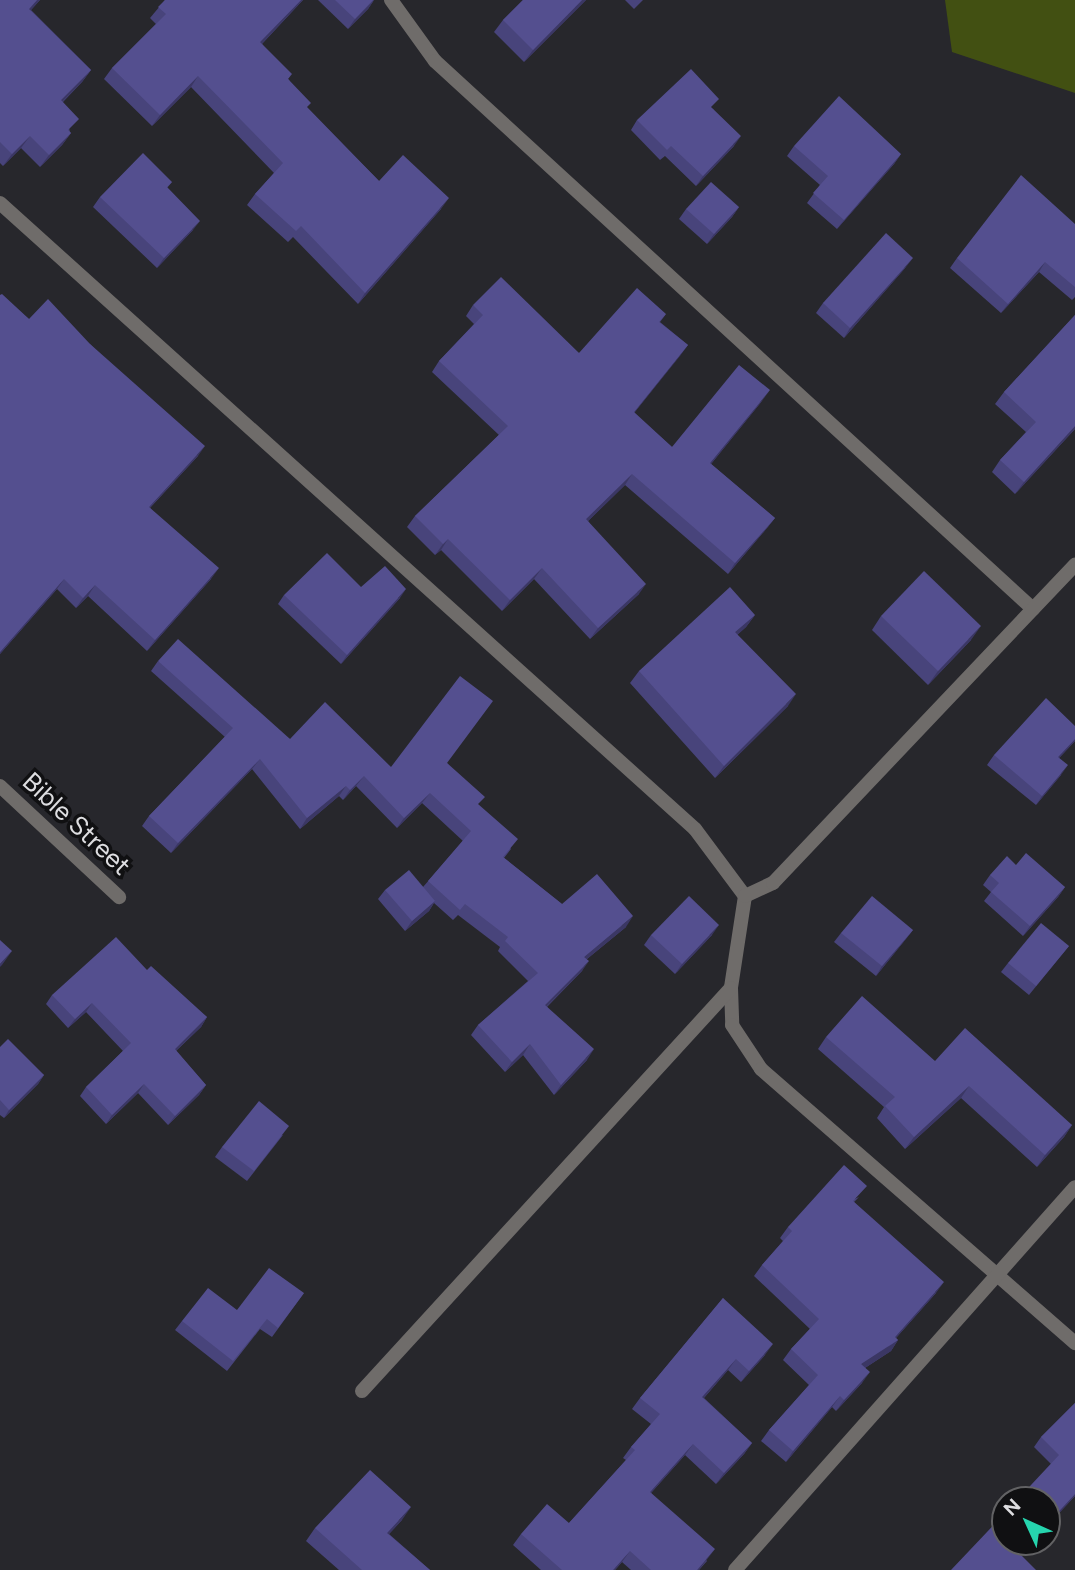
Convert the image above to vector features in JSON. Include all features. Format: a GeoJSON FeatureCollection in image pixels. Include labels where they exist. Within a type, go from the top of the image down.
{"type":"FeatureCollection","features":[{"type":"Feature","properties":{"kind":"street"},"geometry":{"type":"LineString","coordinates":[[391,0],[435,61],[1033,609]]}},
{"type":"Feature","properties":{"kind":"street"},"geometry":{"type":"LineString","coordinates":[[0,202],[695,829],[746,896],[731,988],[732,1025],[761,1069],[1075,1343]]}},
{"type":"Feature","properties":{"kind":"street"},"geometry":{"type":"LineString","coordinates":[[746,896],[773,883],[1075,565]]}},
{"type":"Feature","properties":{"kind":"street","name":"Bible Street"},"geometry":{"type":"LineString","coordinates":[[0,786],[119,897]]}},
{"type":"Feature","properties":{"kind":"street"},"geometry":{"type":"LineString","coordinates":[[362,1391],[731,988]]}},
{"type":"Feature","properties":{"kind":"street"},"geometry":{"type":"LineString","coordinates":[[735,1570],[1075,1187]]}},
{"type":"Feature","properties":{"kind":"green space"},"geometry":{"type":"Polygon","coordinates":[[[945,0],[1075,0],[1075,93],[952,52],[945,0]]]}},
{"type":"Feature","properties":{"kind":"building"},"geometry":{"type":"Polygon","coordinates":[[[0,0],[37,0],[29,9],[91,70],[61,100],[79,119],[68,130],[71,133],[49,155],[30,136],[12,154],[0,142],[0,0]]]}},
{"type":"Feature","properties":{"kind":"building"},"geometry":{"type":"Polygon","coordinates":[[[165,0],[301,0],[260,42],[292,74],[288,79],[311,103],[307,107],[379,181],[403,155],[449,198],[365,293],[301,226],[296,231],[255,194],[283,163],[198,76],[160,115],[112,68],[166,14],[158,7],[165,0]]]}},
{"type":"Feature","properties":{"kind":"building"},"geometry":{"type":"Polygon","coordinates":[[[335,0],[373,0],[355,19],[335,0]]]}},
{"type":"Feature","properties":{"kind":"building"},"geometry":{"type":"Polygon","coordinates":[[[523,0],[582,0],[533,50],[503,20],[523,0]]]}},
{"type":"Feature","properties":{"kind":"building"},"geometry":{"type":"Polygon","coordinates":[[[691,69],[719,99],[711,107],[741,136],[703,176],[671,146],[667,150],[637,120],[691,69]]]}},
{"type":"Feature","properties":{"kind":"building"},"geometry":{"type":"Polygon","coordinates":[[[839,96],[901,154],[844,220],[813,193],[828,176],[794,146],[839,96]]]}},
{"type":"Feature","properties":{"kind":"building"},"geometry":{"type":"Polygon","coordinates":[[[143,153],[172,182],[167,187],[200,221],[164,258],[100,197],[143,153]]]}},
{"type":"Feature","properties":{"kind":"building"},"geometry":{"type":"Polygon","coordinates":[[[1021,175],[1075,224],[1075,287],[1045,262],[1008,304],[957,258],[1021,175]]]}},
{"type":"Feature","properties":{"kind":"building"},"geometry":{"type":"Polygon","coordinates":[[[711,182],[739,207],[714,234],[686,209],[711,182]]]}},
{"type":"Feature","properties":{"kind":"building"},"geometry":{"type":"Polygon","coordinates":[[[886,233],[913,258],[850,328],[823,303],[886,233]]]}},
{"type":"Feature","properties":{"kind":"building"},"geometry":{"type":"Polygon","coordinates":[[[501,277],[579,353],[637,288],[666,314],[659,322],[688,345],[634,412],[672,447],[739,365],[770,390],[710,463],[775,518],[735,563],[632,474],[586,519],[646,584],[598,628],[542,568],[510,600],[448,539],[443,544],[415,516],[508,426],[439,361],[483,315],[473,305],[501,277]]]}},
{"type":"Feature","properties":{"kind":"building"},"geometry":{"type":"Polygon","coordinates":[[[2,294],[29,319],[48,299],[90,344],[205,446],[149,507],[219,568],[155,640],[95,585],[83,598],[64,579],[0,652],[2,294]]]}},
{"type":"Feature","properties":{"kind":"building"},"geometry":{"type":"Polygon","coordinates":[[[1075,315],[1075,426],[1024,482],[1000,460],[1036,422],[1004,392],[1075,315]]]}},
{"type":"Feature","properties":{"kind":"building"},"geometry":{"type":"Polygon","coordinates":[[[327,553],[361,587],[385,566],[406,589],[347,655],[284,595],[327,553]]]}},
{"type":"Feature","properties":{"kind":"building"},"geometry":{"type":"Polygon","coordinates":[[[924,571],[981,626],[938,671],[881,616],[924,571]]]}},
{"type":"Feature","properties":{"kind":"building"},"geometry":{"type":"Polygon","coordinates":[[[730,587],[755,615],[735,632],[796,694],[724,766],[639,671],[730,587]]]}},
{"type":"Feature","properties":{"kind":"building"},"geometry":{"type":"Polygon","coordinates":[[[178,639],[290,739],[325,702],[391,767],[460,676],[493,701],[447,763],[485,797],[478,804],[518,839],[503,857],[562,904],[597,874],[633,916],[584,957],[589,961],[545,1005],[594,1049],[561,1085],[530,1044],[512,1062],[478,1025],[538,973],[505,941],[508,937],[465,904],[460,910],[428,881],[471,831],[430,793],[404,818],[364,776],[350,790],[346,786],[307,818],[260,759],[178,843],[149,816],[233,728],[158,661],[178,639]]]}},
{"type":"Feature","properties":{"kind":"building"},"geometry":{"type":"Polygon","coordinates":[[[1046,698],[1075,726],[1075,739],[1058,757],[1068,765],[1042,796],[994,755],[1046,698]]]}},
{"type":"Feature","properties":{"kind":"building"},"geometry":{"type":"Polygon","coordinates":[[[1026,853],[1065,887],[1030,926],[991,892],[999,883],[990,875],[1007,856],[1016,865],[1026,853]]]}},
{"type":"Feature","properties":{"kind":"building"},"geometry":{"type":"Polygon","coordinates":[[[409,870],[435,901],[412,921],[385,890],[409,870]]]}},
{"type":"Feature","properties":{"kind":"building"},"geometry":{"type":"Polygon","coordinates":[[[689,896],[719,925],[682,964],[651,935],[689,896]]]}},
{"type":"Feature","properties":{"kind":"building"},"geometry":{"type":"Polygon","coordinates":[[[872,896],[913,930],[882,966],[841,933],[872,896]]]}},
{"type":"Feature","properties":{"kind":"building"},"geometry":{"type":"Polygon","coordinates":[[[1041,923],[1069,946],[1036,986],[1008,963],[1041,923]]]}},
{"type":"Feature","properties":{"kind":"building"},"geometry":{"type":"Polygon","coordinates":[[[116,937],[147,970],[151,966],[207,1017],[175,1049],[206,1085],[175,1116],[144,1084],[112,1115],[86,1087],[131,1043],[92,1003],[75,1019],[52,995],[116,937]]]}},
{"type":"Feature","properties":{"kind":"building"},"geometry":{"type":"Polygon","coordinates":[[[0,940],[12,951],[0,964],[0,940]]]}},
{"type":"Feature","properties":{"kind":"building"},"geometry":{"type":"Polygon","coordinates":[[[862,996],[935,1061],[965,1028],[1072,1125],[1045,1155],[969,1086],[914,1137],[885,1106],[895,1097],[826,1037],[862,996]]]}},
{"type":"Feature","properties":{"kind":"building"},"geometry":{"type":"Polygon","coordinates":[[[8,1039],[44,1075],[9,1110],[0,1100],[0,1047],[8,1039]]]}},
{"type":"Feature","properties":{"kind":"building"},"geometry":{"type":"Polygon","coordinates":[[[259,1101],[289,1126],[254,1171],[222,1147],[259,1101]]]}},
{"type":"Feature","properties":{"kind":"building"},"geometry":{"type":"Polygon","coordinates":[[[844,1165],[867,1186],[853,1201],[944,1282],[895,1337],[898,1340],[861,1364],[870,1372],[844,1400],[840,1396],[793,1451],[769,1430],[818,1375],[791,1349],[819,1319],[762,1265],[792,1231],[788,1227],[844,1165]]]}},
{"type":"Feature","properties":{"kind":"building"},"geometry":{"type":"Polygon","coordinates":[[[269,1268],[304,1293],[278,1328],[267,1319],[233,1361],[182,1321],[208,1288],[237,1310],[269,1268]]]}},
{"type":"Feature","properties":{"kind":"building"},"geometry":{"type":"Polygon","coordinates":[[[723,1298],[773,1344],[749,1371],[736,1359],[702,1397],[752,1443],[724,1473],[693,1444],[650,1492],[715,1549],[697,1570],[651,1570],[630,1551],[613,1570],[562,1570],[521,1534],[547,1504],[569,1523],[635,1450],[631,1447],[660,1414],[640,1398],[723,1298]]]}},
{"type":"Feature","properties":{"kind":"building"},"geometry":{"type":"Polygon","coordinates":[[[1075,1403],[1075,1494],[1061,1509],[1061,1486],[1030,1486],[1059,1455],[1041,1437],[1075,1403]]]}},
{"type":"Feature","properties":{"kind":"building"},"geometry":{"type":"Polygon","coordinates":[[[370,1470],[411,1507],[387,1533],[430,1570],[362,1570],[315,1528],[370,1470]]]}},
{"type":"Feature","properties":{"kind":"building"},"geometry":{"type":"Polygon","coordinates":[[[991,1528],[991,1556],[1022,1556],[1036,1570],[951,1570],[991,1528]]]}}]}
